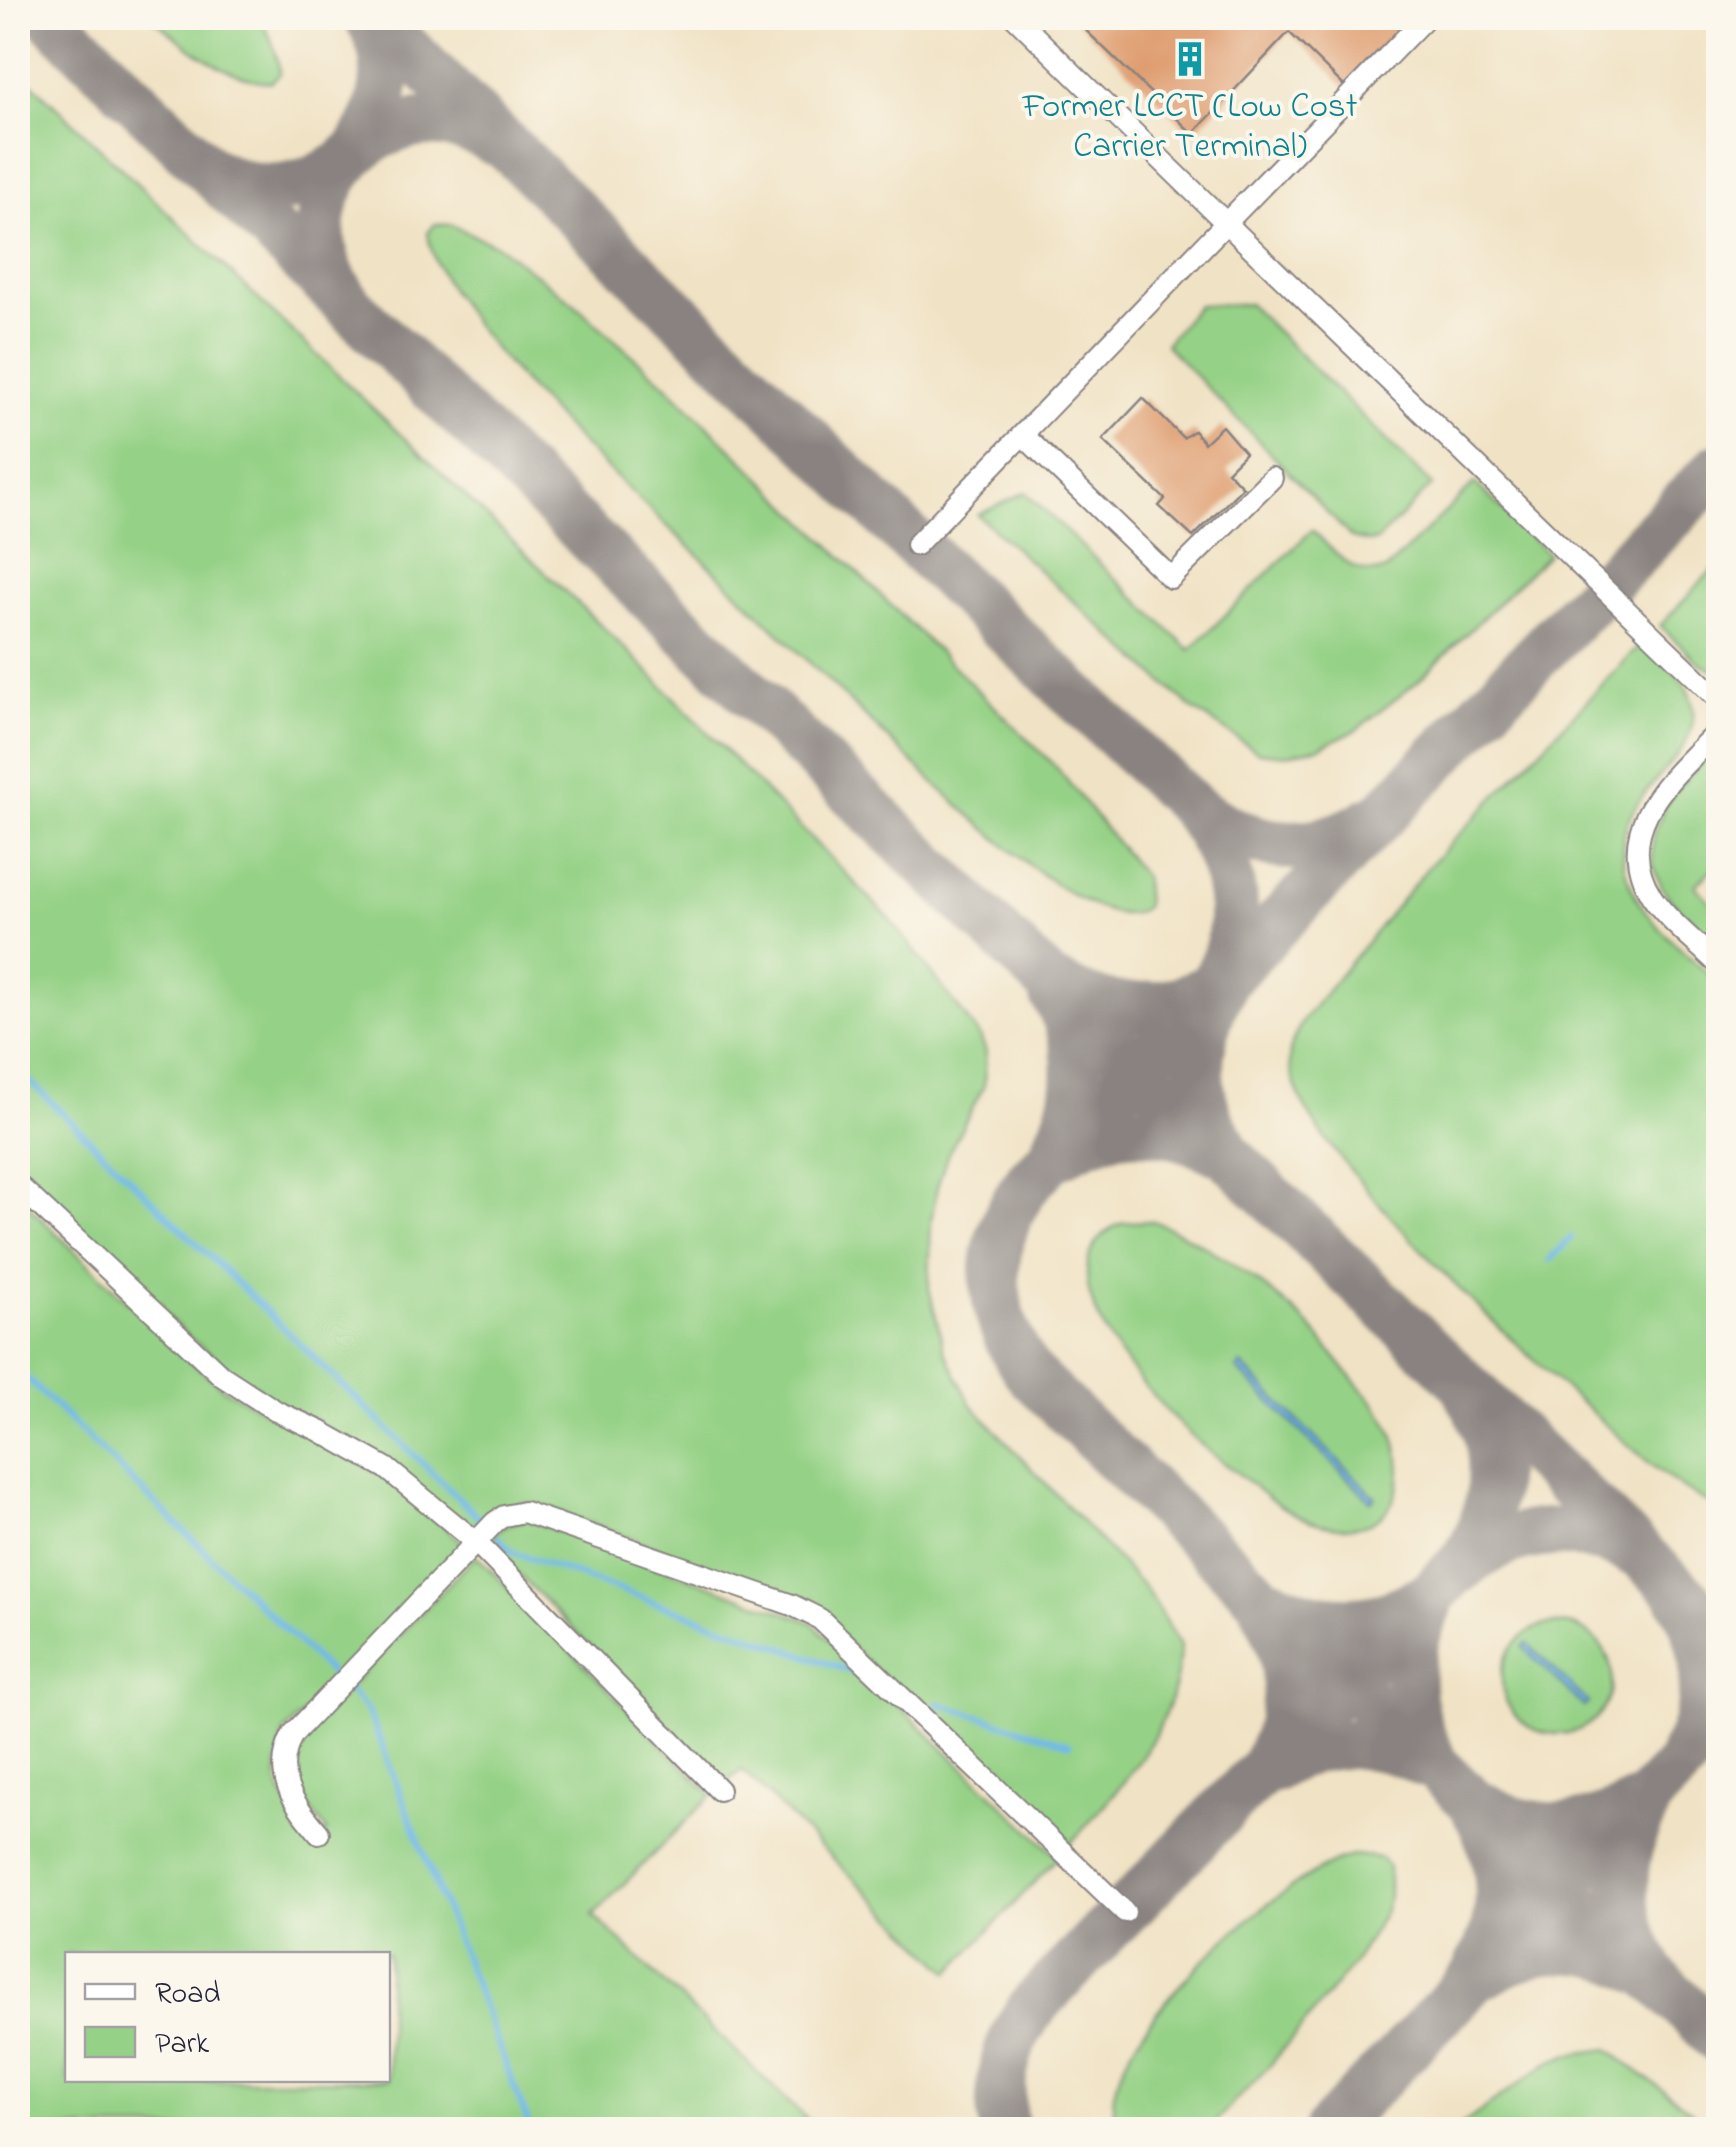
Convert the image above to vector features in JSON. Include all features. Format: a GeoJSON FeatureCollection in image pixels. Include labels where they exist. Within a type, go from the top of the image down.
{"type":"FeatureCollection","features":[{"type":"Feature","properties":{"kind":"lane"},"geometry":{"type":"LineString","coordinates":[[1016,18],[1718,699]]}},
{"type":"Feature","properties":{"kind":"lane"},"geometry":{"type":"LineString","coordinates":[[916,545],[1425,18]]}},
{"type":"Feature","properties":{"kind":"lane"},"geometry":{"type":"LineString","coordinates":[[1024,436],[1171,578],[1272,478]]}},
{"type":"Feature","properties":{"kind":"lane"},"geometry":{"type":"LineString","coordinates":[[1718,731],[1659,792],[1648,809],[1642,822],[1639,854],[1652,896],[1718,964]]}},
{"type":"Feature","properties":{"kind":"lane"},"geometry":{"type":"LineString","coordinates":[[18,1184],[222,1376],[276,1411],[386,1468],[476,1542],[719,1790]]}},
{"type":"Feature","properties":{"kind":"lane"},"geometry":{"type":"LineString","coordinates":[[319,1833],[286,1790],[282,1770],[286,1746],[305,1720],[476,1542],[504,1516],[535,1514],[820,1618],[1125,1912]]}},
{"type":"Feature","properties":{"kind":"green space"},"geometry":{"type":"Polygon","coordinates":[[[152,18],[260,18],[278,59],[280,74],[271,82],[238,75],[207,59],[152,18]]]}},
{"type":"Feature","properties":{"kind":"green space"},"geometry":{"type":"Polygon","coordinates":[[[18,70],[633,656],[890,919],[980,1036],[986,1052],[984,1086],[947,1156],[931,1222],[929,1288],[944,1349],[971,1404],[1147,1591],[1180,1645],[1177,1675],[1158,1730],[1126,1779],[1068,1846],[800,1600],[539,1505],[525,1503],[472,1527],[251,1386],[189,1337],[18,1173],[18,70]]]}},
{"type":"Feature","properties":{"kind":"green space"},"geometry":{"type":"Polygon","coordinates":[[[435,224],[451,225],[500,247],[572,302],[666,385],[1057,768],[1144,877],[1146,906],[1127,914],[1101,909],[1071,894],[1006,847],[936,785],[597,459],[504,360],[466,312],[439,268],[428,232],[435,224]]]}},
{"type":"Feature","properties":{"kind":"green space"},"geometry":{"type":"Polygon","coordinates":[[[1249,304],[1432,485],[1377,541],[1352,538],[1165,344],[1198,305],[1249,304]]]}},
{"type":"Feature","properties":{"kind":"green space"},"geometry":{"type":"Polygon","coordinates":[[[1475,483],[1548,554],[1416,683],[1356,730],[1320,747],[1286,755],[1258,752],[1190,707],[978,515],[1025,492],[1190,650],[1312,530],[1354,567],[1374,572],[1386,570],[1475,483]]]}},
{"type":"Feature","properties":{"kind":"green space"},"geometry":{"type":"Polygon","coordinates":[[[1718,564],[1718,672],[1699,663],[1660,626],[1718,564]]]}},
{"type":"Feature","properties":{"kind":"green space"},"geometry":{"type":"Polygon","coordinates":[[[1643,642],[1682,681],[1693,715],[1687,739],[1637,805],[1625,832],[1624,863],[1646,912],[1718,983],[1718,1508],[1659,1471],[1620,1438],[1511,1339],[1430,1258],[1318,1128],[1297,1089],[1289,1060],[1304,1019],[1429,866],[1643,642]]]}},
{"type":"Feature","properties":{"kind":"green space"},"geometry":{"type":"Polygon","coordinates":[[[1718,750],[1718,863],[1695,886],[1718,910],[1718,947],[1668,896],[1652,855],[1654,835],[1672,797],[1718,750]]]}},
{"type":"Feature","properties":{"kind":"green space"},"geometry":{"type":"Polygon","coordinates":[[[18,1196],[175,1348],[224,1389],[385,1476],[466,1545],[284,1733],[278,1780],[287,1803],[305,1826],[317,1840],[327,1831],[303,1800],[294,1780],[292,1769],[298,1741],[476,1555],[712,1795],[593,1915],[817,2129],[18,2129],[18,1196]]]}},
{"type":"Feature","properties":{"kind":"green space"},"geometry":{"type":"Polygon","coordinates":[[[1153,1221],[1210,1250],[1267,1289],[1312,1329],[1370,1398],[1390,1427],[1400,1466],[1394,1500],[1384,1513],[1353,1527],[1319,1524],[1288,1510],[1189,1434],[1129,1367],[1098,1317],[1089,1292],[1087,1268],[1094,1246],[1107,1232],[1123,1223],[1153,1221]],[[1241,1365],[1238,1369],[1371,1501],[1374,1497],[1241,1365]]]}},
{"type":"Feature","properties":{"kind":"green space"},"geometry":{"type":"Polygon","coordinates":[[[527,1519],[811,1622],[1058,1857],[950,1972],[742,1770],[725,1784],[491,1546],[499,1530],[527,1519]]]}},
{"type":"Feature","properties":{"kind":"green space"},"geometry":{"type":"Polygon","coordinates":[[[1557,1624],[1578,1628],[1596,1640],[1608,1658],[1612,1679],[1608,1700],[1596,1718],[1578,1730],[1557,1734],[1536,1730],[1518,1718],[1506,1700],[1502,1679],[1506,1658],[1518,1640],[1536,1628],[1557,1624]]]}},
{"type":"Feature","properties":{"kind":"green space"},"geometry":{"type":"Polygon","coordinates":[[[1355,1855],[1381,1858],[1389,1867],[1389,1896],[1384,1913],[1354,1963],[1272,2063],[1208,2129],[1120,2129],[1113,2100],[1123,2068],[1144,2031],[1174,1993],[1209,1955],[1287,1890],[1355,1855]]]}},
{"type":"Feature","properties":{"kind":"green space"},"geometry":{"type":"Polygon","coordinates":[[[1608,2049],[1715,2129],[1456,2129],[1549,2062],[1608,2049]]]}},
{"type":"Feature","properties":{"kind":"water"},"geometry":{"type":"Polygon","coordinates":[[[1241,1365],[1375,1497],[1371,1501],[1237,1369],[1241,1365]]]}},
{"type":"Feature","properties":{"kind":"water"},"geometry":{"type":"Polygon","coordinates":[[[1527,1643],[1588,1703],[1584,1707],[1523,1647],[1527,1643]]]}},
{"type":"Feature","properties":{"kind":"building","name":"Former LCCT (Low Cost Carrier Terminal)"},"geometry":{"type":"Polygon","coordinates":[[[1073,18],[1410,18],[1344,86],[1289,32],[1193,134],[1073,18]]]}},
{"type":"Feature","properties":{"kind":"building"},"geometry":{"type":"Polygon","coordinates":[[[1143,398],[1183,438],[1194,431],[1204,443],[1222,426],[1245,453],[1227,471],[1243,487],[1193,537],[1159,506],[1165,499],[1103,440],[1143,398]]]}},
{"type":"Feature","properties":{"kind":"waterway"},"geometry":{"type":"LineString","coordinates":[[18,1070],[481,1520]]}},
{"type":"Feature","properties":{"kind":"waterway"},"geometry":{"type":"LineString","coordinates":[[1550,1260],[1571,1238]]}},
{"type":"Feature","properties":{"kind":"waterway"},"geometry":{"type":"LineString","coordinates":[[18,1370],[330,1673]]}},
{"type":"Feature","properties":{"kind":"waterway"},"geometry":{"type":"LineString","coordinates":[[499,1538],[512,1552],[852,1672]]}},
{"type":"Feature","properties":{"kind":"waterway"},"geometry":{"type":"LineString","coordinates":[[349,1690],[367,1710],[375,1728],[531,2130]]}},
{"type":"Feature","properties":{"kind":"waterway"},"geometry":{"type":"LineString","coordinates":[[937,1703],[1069,1744]]}},
{"type":"Feature","properties":{"kind":"taxiway"},"geometry":{"type":"LineString","coordinates":[[51,18],[1718,1629]]}},
{"type":"Feature","properties":{"kind":"taxiway"},"geometry":{"type":"LineString","coordinates":[[359,148],[376,117],[384,84],[383,51],[369,18]]}},
{"type":"Feature","properties":{"kind":"taxiway"},"geometry":{"type":"LineString","coordinates":[[375,18],[916,545],[1190,805],[1233,832],[1278,844],[1324,841],[1371,821]]}},
{"type":"Feature","properties":{"kind":"taxiway"},"geometry":{"type":"LineString","coordinates":[[344,298],[325,260],[321,223],[330,188],[350,158],[378,136],[413,124],[452,124],[493,140]]}},
{"type":"Feature","properties":{"kind":"taxiway"},"geometry":{"type":"LineString","coordinates":[[213,172],[248,186],[282,187],[316,179],[348,161]]}},
{"type":"Feature","properties":{"kind":"taxiway"},"geometry":{"type":"LineString","coordinates":[[1718,468],[1029,1181],[1003,1229],[995,1278],[1004,1327],[1030,1375],[1718,2039]]}},
{"type":"Feature","properties":{"kind":"taxiway"},"geometry":{"type":"LineString","coordinates":[[1193,809],[1218,850],[1232,894],[1231,940],[1213,985]]}},
{"type":"Feature","properties":{"kind":"taxiway"},"geometry":{"type":"LineString","coordinates":[[1061,987],[1098,1002],[1137,1007],[1177,1001],[1213,984]]}},
{"type":"Feature","properties":{"kind":"taxiway"},"geometry":{"type":"LineString","coordinates":[[1220,990],[1205,1028],[1199,1066],[1204,1104],[1221,1141]]}},
{"type":"Feature","properties":{"kind":"taxiway"},"geometry":{"type":"LineString","coordinates":[[1054,994],[1071,1030],[1076,1069],[1072,1108],[1057,1146]]}},
{"type":"Feature","properties":{"kind":"taxiway"},"geometry":{"type":"LineString","coordinates":[[1062,1153],[1099,1136],[1138,1130],[1176,1134],[1214,1149]]}},
{"type":"Feature","properties":{"kind":"taxiway"},"geometry":{"type":"LineString","coordinates":[[1004,2130],[1001,2095],[1005,2063],[1016,2033],[1035,2004],[1466,1559],[1484,1519],[1492,1477],[1488,1434],[1469,1394]]}},
{"type":"Feature","properties":{"kind":"taxiway"},"geometry":{"type":"LineString","coordinates":[[1456,1571],[1498,1545],[1541,1533],[1586,1535],[1632,1551]]}},
{"type":"Feature","properties":{"kind":"taxiway"},"geometry":{"type":"LineString","coordinates":[[1681,1599],[1698,1637],[1704,1676],[1699,1716],[1684,1755]]}},
{"type":"Feature","properties":{"kind":"taxiway"},"geometry":{"type":"LineString","coordinates":[[1273,1603],[1309,1617],[1347,1621],[1385,1616],[1421,1600]]}},
{"type":"Feature","properties":{"kind":"taxiway"},"geometry":{"type":"LineString","coordinates":[[1264,1607],[1281,1644],[1287,1683],[1282,1721],[1268,1759]]}},
{"type":"Feature","properties":{"kind":"taxiway"},"geometry":{"type":"LineString","coordinates":[[1428,1607],[1414,1644],[1410,1681],[1415,1719],[1430,1755]]}},
{"type":"Feature","properties":{"kind":"taxiway"},"geometry":{"type":"LineString","coordinates":[[1328,2130],[1718,1725]]}},
{"type":"Feature","properties":{"kind":"taxiway"},"geometry":{"type":"LineString","coordinates":[[1273,1768],[1309,1750],[1348,1744],[1387,1748],[1425,1763]]}},
{"type":"Feature","properties":{"kind":"taxiway"},"geometry":{"type":"LineString","coordinates":[[1486,1808],[1523,1823],[1562,1827],[1601,1821],[1638,1804]]}},
{"type":"Feature","properties":{"kind":"taxiway"},"geometry":{"type":"LineString","coordinates":[[1643,1811],[1628,1848],[1623,1887],[1629,1926],[1646,1962]]}},
{"type":"Feature","properties":{"kind":"taxiway"},"geometry":{"type":"LineString","coordinates":[[1477,1812],[1493,1849],[1500,1888],[1496,1927],[1480,1964]]}},
{"type":"Feature","properties":{"kind":"taxiway"},"geometry":{"type":"LineString","coordinates":[[1488,1972],[1524,1955],[1563,1949],[1603,1954],[1640,1969]]}},
{"type":"Feature","properties":{"kind":"place","name":"Former LCCT (Low Cost Carrier Terminal)"},"geometry":{"type":"Point","coordinates":[1190,59]}}]}
